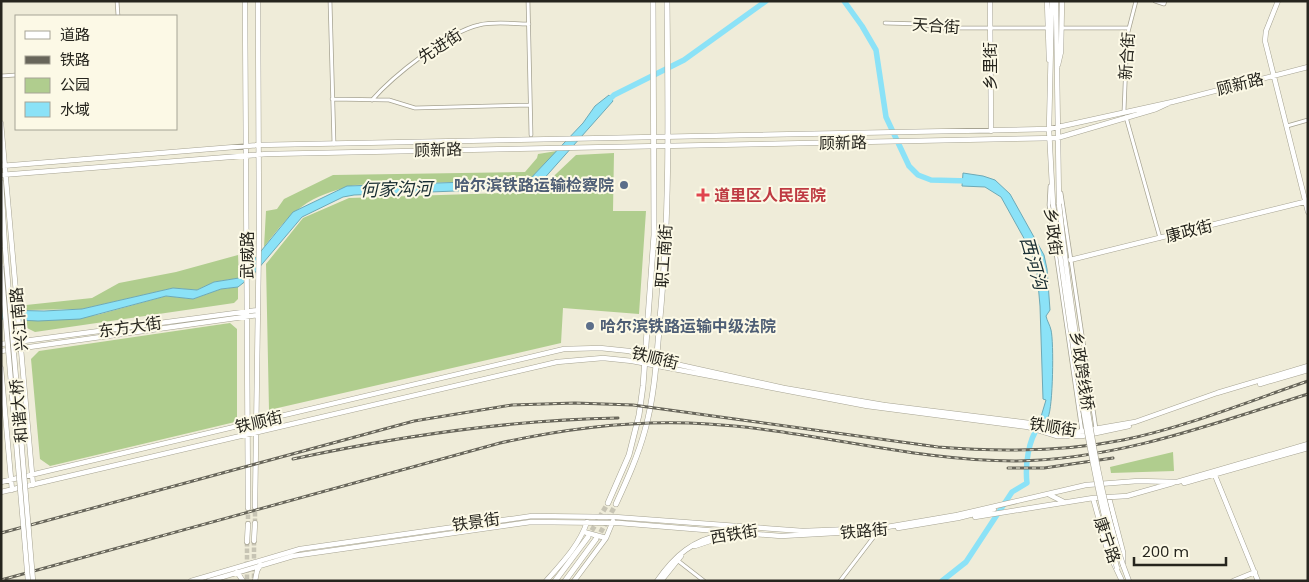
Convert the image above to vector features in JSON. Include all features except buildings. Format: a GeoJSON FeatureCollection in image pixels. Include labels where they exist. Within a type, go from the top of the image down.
{"type":"FeatureCollection","features":[{"type":"Feature","properties":{"kind":"main road","name":"武威路"},"geometry":{"type":"LineString","coordinates":[[245,1],[248,508]]}},
{"type":"Feature","properties":{"kind":"main road","name":"武威路"},"geometry":{"type":"LineString","coordinates":[[255,507],[259,236],[258,1]]}},
{"type":"Feature","properties":{"kind":"main road","name":"职工南街"},"geometry":{"type":"LineString","coordinates":[[608,503],[624,470],[639,415],[644,363],[654,235],[653,1]]}},
{"type":"Feature","properties":{"kind":"main road","name":"职工南街"},"geometry":{"type":"LineString","coordinates":[[616,504],[632,470],[645,429],[656,365],[667,237],[669,137],[667,1]]}},
{"type":"Feature","properties":{"kind":"main road","name":"乡里街"},"geometry":{"type":"LineString","coordinates":[[990,1],[991,131]]}},
{"type":"Feature","properties":{"kind":"main road","name":"乡政街"},"geometry":{"type":"LineString","coordinates":[[1047,1],[1051,180],[1056,204]]}},
{"type":"Feature","properties":{"kind":"main road"},"geometry":{"type":"LineString","coordinates":[[1052,1],[1054,57]]}},
{"type":"Feature","properties":{"kind":"main road"},"geometry":{"type":"LineString","coordinates":[[1054,57],[1056,1]]}},
{"type":"Feature","properties":{"kind":"main road","name":"乡政街"},"geometry":{"type":"LineString","coordinates":[[1056,76],[1062,28],[1062,1]]}},
{"type":"Feature","properties":{"kind":"main road"},"geometry":{"type":"LineString","coordinates":[[1278,1],[1265,35],[1308,212]]}},
{"type":"Feature","properties":{"kind":"main road","name":"乡政街"},"geometry":{"type":"LineString","coordinates":[[1050,75],[1054,57]]}},
{"type":"Feature","properties":{"kind":"main road","name":"乡政街"},"geometry":{"type":"LineString","coordinates":[[1054,57],[1058,179],[1056,204]]}},
{"type":"Feature","properties":{"kind":"main road","name":"顾新路"},"geometry":{"type":"LineString","coordinates":[[3,166],[258,145],[1049,130],[1124,111],[1172,102],[1308,67]]}},
{"type":"Feature","properties":{"kind":"main road","name":"顾新路"},"geometry":{"type":"LineString","coordinates":[[1,175],[258,154],[1057,138],[1156,109],[1172,102]]}},
{"type":"Feature","properties":{"kind":"main road","name":"兴江南路"},"geometry":{"type":"LineString","coordinates":[[1,123],[3,166],[7,175],[33,485]]}},
{"type":"Feature","properties":{"kind":"main road"},"geometry":{"type":"LineString","coordinates":[[1,175],[3,166]]}},
{"type":"Feature","properties":{"kind":"main road","name":"和谐大桥"},"geometry":{"type":"LineString","coordinates":[[1,182],[33,581]]}},
{"type":"Feature","properties":{"kind":"main road","name":"康政街"},"geometry":{"type":"LineString","coordinates":[[1070,260],[1306,201]]}},
{"type":"Feature","properties":{"kind":"main road"},"geometry":{"type":"LineString","coordinates":[[1056,204],[1089,442],[1100,502],[1116,568]]}},
{"type":"Feature","properties":{"kind":"main road","name":"乡政跨线桥"},"geometry":{"type":"LineString","coordinates":[[1056,204],[1098,471],[1111,528],[1123,565]]}},
{"type":"Feature","properties":{"kind":"main road","name":"和谐大桥"},"geometry":{"type":"LineString","coordinates":[[1,266],[28,581]]}},
{"type":"Feature","properties":{"kind":"main road","name":"东方大街"},"geometry":{"type":"LineString","coordinates":[[1,344],[246,311],[258,312]]}},
{"type":"Feature","properties":{"kind":"main road","name":"东方大街"},"geometry":{"type":"LineString","coordinates":[[1,351],[246,317],[258,312]]}},
{"type":"Feature","properties":{"kind":"main road","name":"铁顺街"},"geometry":{"type":"LineString","coordinates":[[1,482],[564,349],[600,348],[644,354],[793,390],[1028,425],[1058,433],[1082,436],[1137,424],[1219,396],[1308,370]]}},
{"type":"Feature","properties":{"kind":"main road","name":"铁顺街"},"geometry":{"type":"LineString","coordinates":[[1,492],[557,362],[603,358],[656,365],[867,406],[1028,425]]}},
{"type":"Feature","properties":{"kind":"main road","name":"铁顺街"},"geometry":{"type":"LineString","coordinates":[[1058,433],[1082,432],[1135,422],[1217,393],[1308,366]]}},
{"type":"Feature","properties":{"kind":"main road","name":"兴江南路"},"geometry":{"type":"LineString","coordinates":[[1,368],[12,490]]}},
{"type":"Feature","properties":{"kind":"main road"},"geometry":{"type":"LineString","coordinates":[[953,519],[1004,513],[1093,498],[1109,498],[1135,494],[1214,473],[1308,444]]}},
{"type":"Feature","properties":{"kind":"main road"},"geometry":{"type":"LineString","coordinates":[[993,508],[1106,485],[1170,484],[1308,448]]}},
{"type":"Feature","properties":{"kind":"main road"},"geometry":{"type":"LineString","coordinates":[[1214,473],[1258,581]]}},
{"type":"Feature","properties":{"kind":"main road"},"geometry":{"type":"LineString","coordinates":[[1010,504],[1086,485],[1138,481],[1177,482]]}},
{"type":"Feature","properties":{"kind":"main road"},"geometry":{"type":"LineString","coordinates":[[1050,495],[1064,502]]}},
{"type":"Feature","properties":{"kind":"main road","name":"康宁路"},"geometry":{"type":"LineString","coordinates":[[1093,498],[1107,549],[1122,581]]}},
{"type":"Feature","properties":{"kind":"main road","name":"康宁路"},"geometry":{"type":"LineString","coordinates":[[1109,498],[1123,552],[1123,565],[1129,581]]}},
{"type":"Feature","properties":{"kind":"main road","name":"铁路街"},"geometry":{"type":"LineString","coordinates":[[733,532],[781,536],[879,530],[953,519],[993,508]]}},
{"type":"Feature","properties":{"kind":"main road","name":"铁路街"},"geometry":{"type":"LineString","coordinates":[[768,529],[803,531],[881,528],[993,508]]}},
{"type":"Feature","properties":{"kind":"main road","name":"铁景街"},"geometry":{"type":"LineString","coordinates":[[190,581],[300,549],[479,522],[532,516],[615,517],[768,529]]}},
{"type":"Feature","properties":{"kind":"main road"},"geometry":{"type":"LineString","coordinates":[[546,581],[584,532],[589,516]]}},
{"type":"Feature","properties":{"kind":"main road"},"geometry":{"type":"LineString","coordinates":[[574,581],[606,538],[615,517]]}},
{"type":"Feature","properties":{"kind":"main road","name":"铁景街"},"geometry":{"type":"LineString","coordinates":[[209,581],[293,556],[443,533],[531,522],[612,523],[733,532]]}},
{"type":"Feature","properties":{"kind":"main road"},"geometry":{"type":"LineString","coordinates":[[254,541],[255,523]]}},
{"type":"Feature","properties":{"kind":"main road"},"geometry":{"type":"LineString","coordinates":[[247,542],[248,524]]}},
{"type":"Feature","properties":{"kind":"main road","name":"西铁街"},"geometry":{"type":"LineString","coordinates":[[657,581],[672,561],[687,548],[704,538],[733,532],[768,529]]}},
{"type":"Feature","properties":{"kind":"main road"},"geometry":{"type":"LineString","coordinates":[[584,532],[606,538]]}},
{"type":"Feature","properties":{"kind":"main road","name":"西铁街"},"geometry":{"type":"LineString","coordinates":[[661,581],[677,560],[687,551],[707,541],[735,536],[763,535]]}},
{"type":"Feature","properties":{"kind":"main road"},"geometry":{"type":"LineString","coordinates":[[555,581],[588,537]]}},
{"type":"Feature","properties":{"kind":"main road"},"geometry":{"type":"LineString","coordinates":[[565,581],[596,539]]}},
{"type":"Feature","properties":{"kind":"main road"},"geometry":{"type":"LineString","coordinates":[[255,581],[262,564]]}},
{"type":"Feature","properties":{"kind":"main road"},"geometry":{"type":"LineString","coordinates":[[237,572],[243,581]]}},
{"type":"Feature","properties":{"kind":"main road"},"geometry":{"type":"LineString","coordinates":[[1233,581],[1255,572]]}},
{"type":"Feature","properties":{"kind":"street"},"geometry":{"type":"LineString","coordinates":[[117,1],[118,15]]}},
{"type":"Feature","properties":{"kind":"street"},"geometry":{"type":"LineString","coordinates":[[330,1],[334,144]]}},
{"type":"Feature","properties":{"kind":"street"},"geometry":{"type":"LineString","coordinates":[[528,1],[531,135]]}},
{"type":"Feature","properties":{"kind":"street","name":"新合街"},"geometry":{"type":"LineString","coordinates":[[1124,111],[1127,36],[1136,1]]}},
{"type":"Feature","properties":{"kind":"street"},"geometry":{"type":"LineString","coordinates":[[1155,1],[1164,4],[1165,1]]}},
{"type":"Feature","properties":{"kind":"street","name":"天合街"},"geometry":{"type":"LineString","coordinates":[[885,23],[922,24],[937,28],[1048,28]]}},
{"type":"Feature","properties":{"kind":"street","name":"先进街"},"geometry":{"type":"LineString","coordinates":[[372,100],[390,81],[460,32],[488,24],[529,24]]}},
{"type":"Feature","properties":{"kind":"street"},"geometry":{"type":"LineString","coordinates":[[1062,28],[1129,28]]}},
{"type":"Feature","properties":{"kind":"street"},"geometry":{"type":"LineString","coordinates":[[1,76],[15,75]]}},
{"type":"Feature","properties":{"kind":"street"},"geometry":{"type":"LineString","coordinates":[[332,99],[389,100],[415,108],[530,105]]}},
{"type":"Feature","properties":{"kind":"street"},"geometry":{"type":"LineString","coordinates":[[1126,118],[1160,238]]}},
{"type":"Feature","properties":{"kind":"street"},"geometry":{"type":"LineString","coordinates":[[1286,126],[1308,120]]}},
{"type":"Feature","properties":{"kind":"street","name":"乡政街"},"geometry":{"type":"LineString","coordinates":[[1058,179],[1096,430]]}},
{"type":"Feature","properties":{"kind":"street","name":"乡政街"},"geometry":{"type":"LineString","coordinates":[[1051,180],[1049,205],[1082,432]]}},
{"type":"Feature","properties":{"kind":"street"},"geometry":{"type":"LineString","coordinates":[[840,581],[879,530]]}},
{"type":"Feature","properties":{"kind":"street"},"geometry":{"type":"LineString","coordinates":[[677,560],[704,581]]}},
{"type":"Feature","properties":{"kind":"green space"},"geometry":{"type":"Polygon","coordinates":[[[557,151],[529,180],[355,185],[325,194],[293,213],[264,247],[266,211],[277,209],[284,199],[333,175],[525,172],[537,158],[538,154],[557,151]]]}},
{"type":"Feature","properties":{"kind":"green space"},"geometry":{"type":"Polygon","coordinates":[[[614,153],[613,211],[646,211],[639,314],[563,308],[561,343],[269,410],[266,264],[303,218],[349,198],[537,192],[576,155],[614,153]]]}},
{"type":"Feature","properties":{"kind":"green space"},"geometry":{"type":"Polygon","coordinates":[[[238,255],[239,278],[214,282],[197,290],[173,288],[82,309],[26,310],[26,305],[92,298],[119,283],[176,272],[238,255]]]}},
{"type":"Feature","properties":{"kind":"green space"},"geometry":{"type":"Polygon","coordinates":[[[238,287],[238,299],[234,303],[35,332],[27,328],[27,319],[54,320],[97,315],[166,296],[193,299],[221,289],[238,287]]]}},
{"type":"Feature","properties":{"kind":"green space"},"geometry":{"type":"Polygon","coordinates":[[[230,323],[237,329],[237,417],[235,422],[50,466],[40,459],[31,359],[39,351],[230,323]]]}},
{"type":"Feature","properties":{"kind":"green space"},"geometry":{"type":"Polygon","coordinates":[[[1173,452],[1174,471],[1111,473],[1110,467],[1173,452]]]}},
{"type":"Feature","properties":{"kind":"water"},"geometry":{"type":"Polygon","coordinates":[[[609,95],[613,101],[541,182],[532,188],[343,197],[302,217],[252,276],[238,287],[221,289],[193,299],[166,296],[80,319],[38,321],[1,319],[1,310],[44,311],[82,309],[173,288],[197,290],[214,282],[239,278],[293,212],[347,186],[529,180],[583,123],[595,106],[609,95]]]}},
{"type":"Feature","properties":{"kind":"water"},"geometry":{"type":"Polygon","coordinates":[[[963,173],[995,180],[1010,194],[1044,255],[1050,310],[1046,316],[1051,328],[1052,337],[1052,389],[1048,417],[1041,426],[1030,431],[1040,420],[1046,400],[1043,399],[1037,272],[1031,251],[1001,197],[985,187],[962,186],[963,173]]]}},
{"type":"Feature","properties":{"kind":"waterway","name":"何家沟河"},"geometry":{"type":"LineString","coordinates":[[607,102],[614,95],[684,60],[766,1]]}},
{"type":"Feature","properties":{"kind":"waterway","name":"西河沟"},"geometry":{"type":"LineString","coordinates":[[844,1],[876,50],[886,117],[909,166],[918,175],[931,180],[969,181]]}},
{"type":"Feature","properties":{"kind":"waterway","name":"西河沟"},"geometry":{"type":"LineString","coordinates":[[942,581],[966,562],[1012,492],[1027,483],[1028,453],[1032,438],[1039,426]]}},
{"type":"Feature","properties":{"kind":"tunnel"},"geometry":{"type":"LineString","coordinates":[[588,537],[608,503]]}},
{"type":"Feature","properties":{"kind":"tunnel"},"geometry":{"type":"LineString","coordinates":[[597,539],[616,504]]}},
{"type":"Feature","properties":{"kind":"tunnel"},"geometry":{"type":"LineString","coordinates":[[255,507],[255,523]]}},
{"type":"Feature","properties":{"kind":"tunnel"},"geometry":{"type":"LineString","coordinates":[[248,508],[248,524]]}},
{"type":"Feature","properties":{"kind":"tunnel"},"geometry":{"type":"LineString","coordinates":[[254,541],[254,581]]}},
{"type":"Feature","properties":{"kind":"tunnel"},"geometry":{"type":"LineString","coordinates":[[247,542],[247,581]]}},
{"type":"Feature","properties":{"kind":"railway"},"geometry":{"type":"LineString","coordinates":[[1,533],[414,421],[512,405],[575,403],[633,405],[938,447],[984,450],[1031,450],[1077,447],[1147,435],[1216,414],[1308,381]]}},
{"type":"Feature","properties":{"kind":"railway"},"geometry":{"type":"LineString","coordinates":[[1,580],[500,443],[577,429],[629,424],[708,424],[785,432],[938,456],[976,460],[1015,461],[1053,459],[1127,447],[1200,428],[1308,394]]}},
{"type":"Feature","properties":{"kind":"railway"},"geometry":{"type":"LineString","coordinates":[[293,459],[414,436],[536,422],[618,418]]}},
{"type":"Feature","properties":{"kind":"railway"},"geometry":{"type":"LineString","coordinates":[[1008,468],[1044,468],[1113,458]]}},
{"type":"Feature","properties":{"kind":"place","name":"哈尔滨铁路运输检察院"},"geometry":{"type":"Point","coordinates":[624,185]}},
{"type":"Feature","properties":{"kind":"place","name":"道里区人民医院"},"geometry":{"type":"Point","coordinates":[703,195]}},
{"type":"Feature","properties":{"kind":"place","name":"哈尔滨铁路运输中级法院"},"geometry":{"type":"Point","coordinates":[590,326]}}]}
